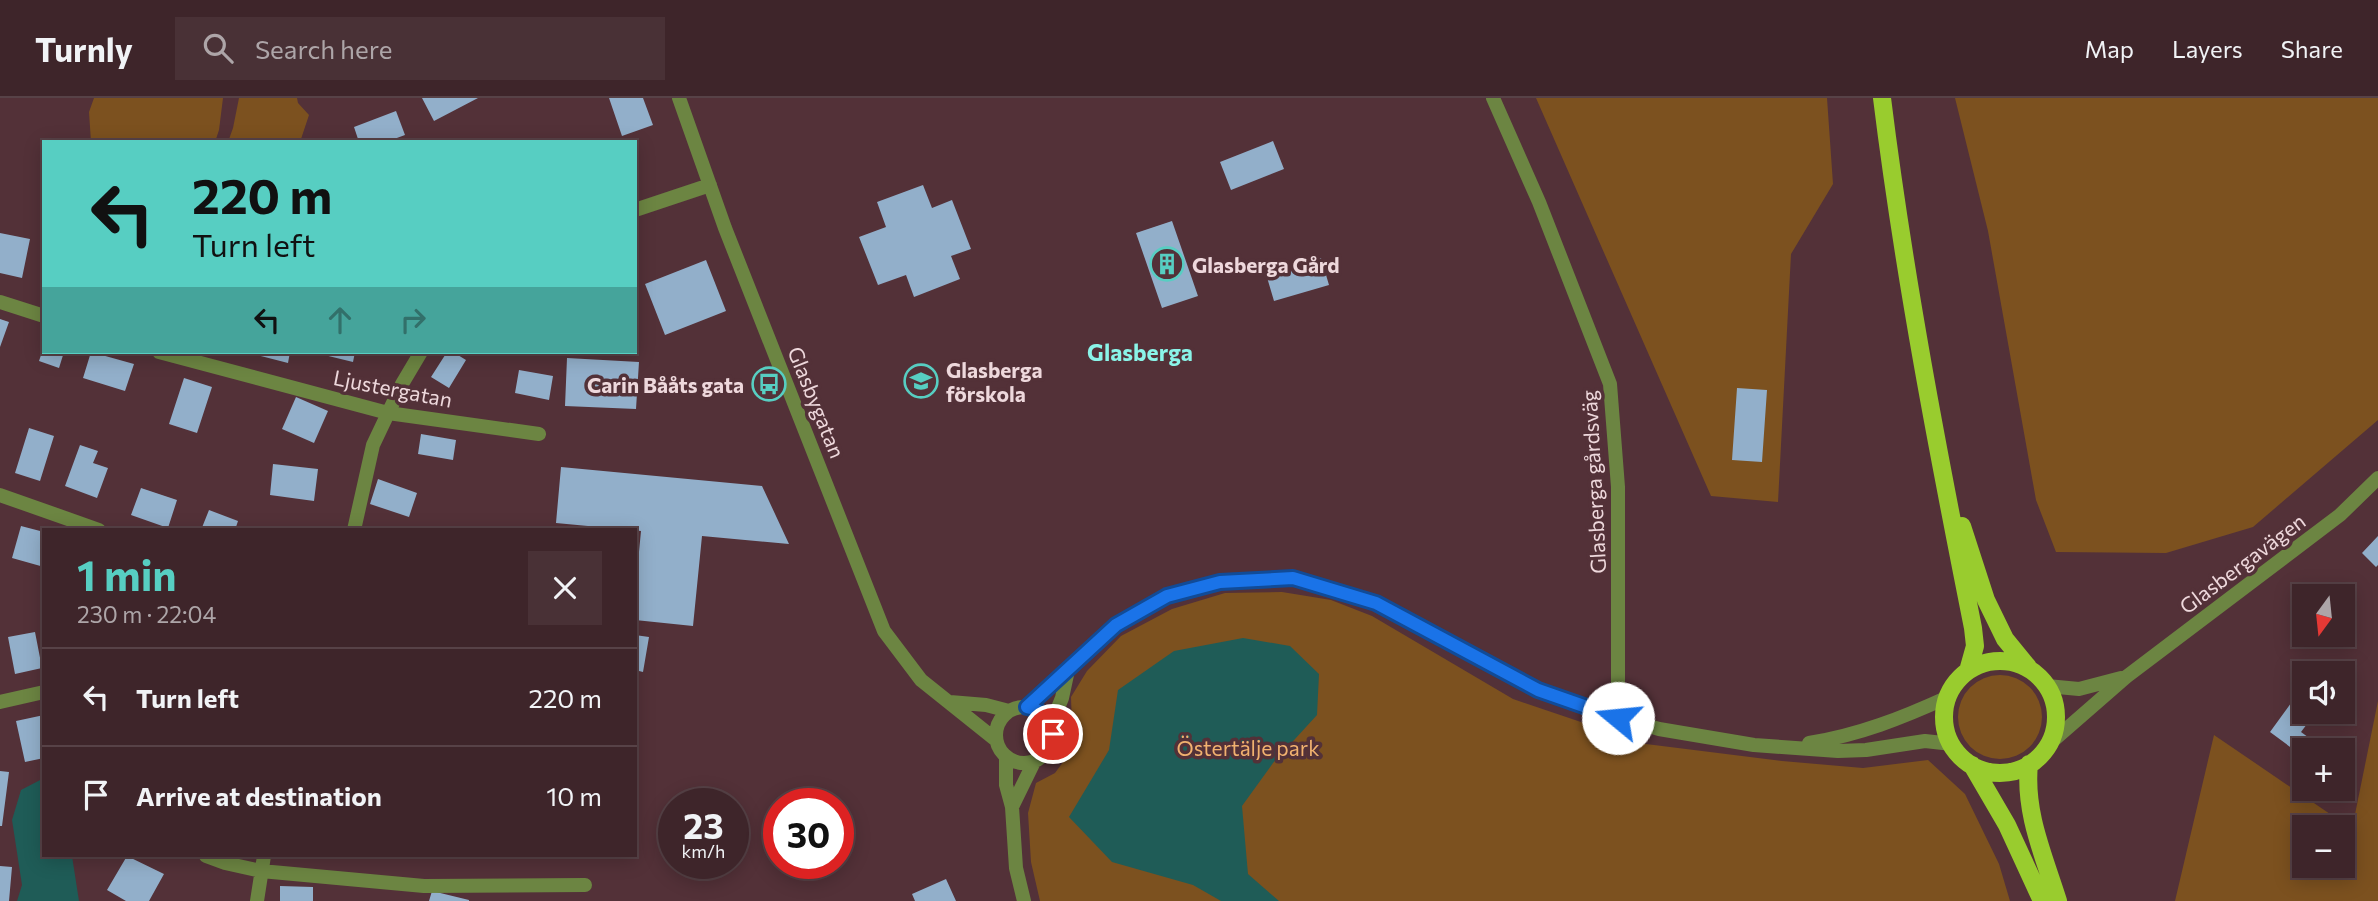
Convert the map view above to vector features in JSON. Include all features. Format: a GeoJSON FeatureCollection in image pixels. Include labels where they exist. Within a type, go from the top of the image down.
{"type":"FeatureCollection","features":[{"type":"Feature","properties":{"kind":"main road"},"geometry":{"type":"LineString","coordinates":[[1882,98],[1892,183],[1914,320],[1973,628],[1975,646],[1968,671]]}},
{"type":"Feature","properties":{"kind":"main road"},"geometry":{"type":"LineString","coordinates":[[1941,459],[1986,600],[2005,639],[2047,686],[2056,711],[2055,729],[2048,746],[2029,764],[2000,773],[1972,765]]}},
{"type":"Feature","properties":{"kind":"main road"},"geometry":{"type":"LineString","coordinates":[[2031,670],[2004,661],[1985,663],[1968,671],[1956,682],[1948,697],[1944,716],[1952,744],[1972,765],[2007,825],[2042,901]]}},
{"type":"Feature","properties":{"kind":"main road"},"geometry":{"type":"LineString","coordinates":[[2029,764],[2029,807],[2058,901]]}},
{"type":"Feature","properties":{"kind":"street","name":"Glasbygatan"},"geometry":{"type":"LineString","coordinates":[[679,98],[710,185],[884,631],[921,680],[996,740]]}},
{"type":"Feature","properties":{"kind":"street","name":"Glasberga gårdsväg"},"geometry":{"type":"LineString","coordinates":[[1493,98],[1539,202],[1610,384],[1615,432],[1620,559],[1618,718]]}},
{"type":"Feature","properties":{"kind":"street"},"geometry":{"type":"LineString","coordinates":[[637,209],[710,185]]}},
{"type":"Feature","properties":{"kind":"street"},"geometry":{"type":"LineString","coordinates":[[0,302],[42,315]]}},
{"type":"Feature","properties":{"kind":"street","name":"Ljustergatan"},"geometry":{"type":"LineString","coordinates":[[167,354],[388,413],[539,434]]}},
{"type":"Feature","properties":{"kind":"street"},"geometry":{"type":"LineString","coordinates":[[354,528],[373,445],[420,354]]}},
{"type":"Feature","properties":{"kind":"street","name":"Glasbergavägen"},"geometry":{"type":"LineString","coordinates":[[2048,746],[2126,677],[2340,515],[2378,478]]}},
{"type":"Feature","properties":{"kind":"street"},"geometry":{"type":"LineString","coordinates":[[0,495],[93,528]]}},
{"type":"Feature","properties":{"kind":"street"},"geometry":{"type":"LineString","coordinates":[[948,701],[986,705],[1009,711],[1027,707],[1116,625],[1167,596],[1220,582],[1293,578],[1376,603],[1538,690],[1618,718],[1659,729],[1754,745],[1839,751],[1926,741],[1952,744]]}},
{"type":"Feature","properties":{"kind":"street"},"geometry":{"type":"LineString","coordinates":[[1012,807],[1034,762],[1048,751],[1052,743],[1051,726],[1062,698],[1068,670]]}},
{"type":"Feature","properties":{"kind":"street","name":"Glasbergavägen"},"geometry":{"type":"LineString","coordinates":[[2047,686],[2079,689],[2126,677]]}},
{"type":"Feature","properties":{"kind":"street"},"geometry":{"type":"LineString","coordinates":[[0,702],[42,692]]}},
{"type":"Feature","properties":{"kind":"street"},"geometry":{"type":"LineString","coordinates":[[1790,746],[1839,738],[1872,729],[1948,697]]}},
{"type":"Feature","properties":{"kind":"street"},"geometry":{"type":"LineString","coordinates":[[1027,707],[1042,713],[1051,726]]}},
{"type":"Feature","properties":{"kind":"street"},"geometry":{"type":"LineString","coordinates":[[1009,711],[999,723],[996,740],[999,749],[1006,757],[1019,763],[1034,762]]}},
{"type":"Feature","properties":{"kind":"street"},"geometry":{"type":"LineString","coordinates":[[1006,757],[1006,785],[1012,807],[1016,868],[1024,901]]}},
{"type":"Feature","properties":{"kind":"street"},"geometry":{"type":"LineString","coordinates":[[209,857],[261,871],[424,886],[585,885]]}},
{"type":"Feature","properties":{"kind":"street"},"geometry":{"type":"LineString","coordinates":[[257,901],[264,857]]}},
{"type":"Feature","properties":{"kind":"green space"},"geometry":{"type":"Polygon","coordinates":[[[94,98],[223,98],[216,140],[91,140],[89,112],[94,98]]]}},
{"type":"Feature","properties":{"kind":"green space"},"geometry":{"type":"Polygon","coordinates":[[[239,98],[297,98],[309,115],[301,140],[229,140],[239,98]]]}},
{"type":"Feature","properties":{"kind":"green space"},"geometry":{"type":"Polygon","coordinates":[[[1536,98],[1827,98],[1833,184],[1791,254],[1778,502],[1711,496],[1536,98]]]}},
{"type":"Feature","properties":{"kind":"green space"},"geometry":{"type":"Polygon","coordinates":[[[1955,98],[2378,98],[2378,420],[2253,527],[2166,553],[2056,552],[2036,500],[1988,231],[1955,98]]]}},
{"type":"Feature","properties":{"kind":"green space","name":"Östertälje park"},"geometry":{"type":"Polygon","coordinates":[[[1282,592],[1331,600],[1372,616],[1513,699],[1646,744],[1863,768],[1928,760],[1965,794],[1999,864],[2010,901],[1040,901],[1031,862],[1028,813],[1036,783],[1055,773],[1069,754],[1071,697],[1087,671],[1121,636],[1172,609],[1225,593],[1282,592]]]}},
{"type":"Feature","properties":{"kind":"green space"},"geometry":{"type":"Polygon","coordinates":[[[2000,675],[2016,678],[2030,687],[2039,701],[2042,717],[2039,733],[2030,747],[2016,756],[2000,759],[1984,756],[1970,747],[1961,733],[1958,717],[1961,701],[1970,687],[1984,678],[2000,675]]]}},
{"type":"Feature","properties":{"kind":"green space"},"geometry":{"type":"Polygon","coordinates":[[[2378,701],[2378,901],[2175,901],[2214,735],[2292,788],[2292,801],[2311,801],[2331,815],[2292,815],[2292,878],[2355,878],[2355,815],[2378,701]]]}},
{"type":"Feature","properties":{"kind":"water"},"geometry":{"type":"Polygon","coordinates":[[[1243,638],[1290,646],[1319,674],[1317,715],[1273,763],[1242,806],[1248,874],[1279,901],[1221,901],[1193,885],[1112,862],[1069,817],[1109,750],[1118,690],[1174,651],[1243,638]]]}},
{"type":"Feature","properties":{"kind":"water"},"geometry":{"type":"Polygon","coordinates":[[[42,779],[42,857],[72,857],[79,901],[17,901],[22,885],[12,820],[21,790],[42,779]]]}},
{"type":"Feature","properties":{"kind":"building"},"geometry":{"type":"Polygon","coordinates":[[[422,98],[478,98],[434,121],[422,98]]]}},
{"type":"Feature","properties":{"kind":"building"},"geometry":{"type":"Polygon","coordinates":[[[609,98],[643,98],[653,125],[622,136],[609,98]]]}},
{"type":"Feature","properties":{"kind":"building"},"geometry":{"type":"Polygon","coordinates":[[[396,111],[405,135],[391,140],[358,140],[354,127],[396,111]]]}},
{"type":"Feature","properties":{"kind":"building"},"geometry":{"type":"Polygon","coordinates":[[[1273,141],[1284,169],[1231,190],[1220,162],[1273,141]]]}},
{"type":"Feature","properties":{"kind":"building"},"geometry":{"type":"Polygon","coordinates":[[[923,185],[932,208],[952,200],[971,249],[951,256],[960,279],[914,297],[906,275],[878,285],[859,237],[886,227],[877,202],[923,185]]]}},
{"type":"Feature","properties":{"kind":"building","name":"Glasberga Gård"},"geometry":{"type":"Polygon","coordinates":[[[1172,221],[1198,296],[1162,308],[1136,233],[1172,221]]]}},
{"type":"Feature","properties":{"kind":"building"},"geometry":{"type":"Polygon","coordinates":[[[0,233],[30,239],[22,278],[0,273],[0,233]]]}},
{"type":"Feature","properties":{"kind":"building"},"geometry":{"type":"Polygon","coordinates":[[[1321,258],[1329,285],[1274,301],[1266,274],[1321,258]]]}},
{"type":"Feature","properties":{"kind":"building"},"geometry":{"type":"Polygon","coordinates":[[[706,260],[726,311],[665,335],[645,284],[706,260]]]}},
{"type":"Feature","properties":{"kind":"building"},"geometry":{"type":"Polygon","coordinates":[[[0,319],[9,322],[0,347],[0,319]]]}},
{"type":"Feature","properties":{"kind":"building"},"geometry":{"type":"Polygon","coordinates":[[[42,352],[63,354],[59,368],[39,361],[42,352]]]}},
{"type":"Feature","properties":{"kind":"building"},"geometry":{"type":"Polygon","coordinates":[[[90,354],[134,364],[125,391],[83,378],[90,354]]]}},
{"type":"Feature","properties":{"kind":"building"},"geometry":{"type":"Polygon","coordinates":[[[253,354],[290,354],[288,363],[253,354]]]}},
{"type":"Feature","properties":{"kind":"building"},"geometry":{"type":"Polygon","coordinates":[[[320,354],[355,354],[353,362],[320,354]]]}},
{"type":"Feature","properties":{"kind":"building"},"geometry":{"type":"Polygon","coordinates":[[[446,354],[456,354],[466,360],[449,388],[431,377],[446,354]]]}},
{"type":"Feature","properties":{"kind":"building"},"geometry":{"type":"Polygon","coordinates":[[[567,358],[639,362],[636,409],[565,406],[567,358]]]}},
{"type":"Feature","properties":{"kind":"building"},"geometry":{"type":"Polygon","coordinates":[[[519,370],[553,376],[549,400],[515,393],[519,370]]]}},
{"type":"Feature","properties":{"kind":"building"},"geometry":{"type":"Polygon","coordinates":[[[184,378],[212,387],[197,433],[169,424],[184,378]]]}},
{"type":"Feature","properties":{"kind":"building"},"geometry":{"type":"Polygon","coordinates":[[[1737,388],[1767,390],[1762,462],[1732,460],[1737,388]]]}},
{"type":"Feature","properties":{"kind":"building"},"geometry":{"type":"Polygon","coordinates":[[[296,397],[328,411],[314,443],[282,429],[296,397]]]}},
{"type":"Feature","properties":{"kind":"building"},"geometry":{"type":"Polygon","coordinates":[[[29,428],[54,436],[40,481],[15,473],[29,428]]]}},
{"type":"Feature","properties":{"kind":"building"},"geometry":{"type":"Polygon","coordinates":[[[421,434],[456,440],[453,460],[418,454],[421,434]]]}},
{"type":"Feature","properties":{"kind":"building"},"geometry":{"type":"Polygon","coordinates":[[[80,445],[98,451],[93,463],[108,468],[97,498],[65,486],[80,445]]]}},
{"type":"Feature","properties":{"kind":"building"},"geometry":{"type":"Polygon","coordinates":[[[273,464],[318,469],[314,501],[270,495],[273,464]]]}},
{"type":"Feature","properties":{"kind":"building"},"geometry":{"type":"Polygon","coordinates":[[[561,467],[762,486],[789,544],[702,536],[693,626],[637,620],[637,572],[641,531],[637,528],[556,523],[561,467]]]}},
{"type":"Feature","properties":{"kind":"building"},"geometry":{"type":"Polygon","coordinates":[[[378,479],[417,493],[409,517],[370,504],[378,479]]]}},
{"type":"Feature","properties":{"kind":"building"},"geometry":{"type":"Polygon","coordinates":[[[141,488],[177,500],[168,528],[131,515],[141,488]]]}},
{"type":"Feature","properties":{"kind":"building"},"geometry":{"type":"Polygon","coordinates":[[[209,510],[238,521],[236,528],[202,528],[209,510]]]}},
{"type":"Feature","properties":{"kind":"building"},"geometry":{"type":"Polygon","coordinates":[[[21,526],[42,531],[42,566],[12,558],[21,526]]]}},
{"type":"Feature","properties":{"kind":"building"},"geometry":{"type":"Polygon","coordinates":[[[2378,536],[2378,565],[2376,567],[2362,553],[2378,536]]]}},
{"type":"Feature","properties":{"kind":"building"},"geometry":{"type":"Polygon","coordinates":[[[35,632],[42,668],[15,674],[8,637],[35,632]]]}},
{"type":"Feature","properties":{"kind":"building"},"geometry":{"type":"Polygon","coordinates":[[[637,635],[649,637],[643,672],[637,670],[637,635]]]}},
{"type":"Feature","properties":{"kind":"building"},"geometry":{"type":"Polygon","coordinates":[[[2292,702],[2292,724],[2307,724],[2301,732],[2309,738],[2292,738],[2292,748],[2270,732],[2292,702]]]}},
{"type":"Feature","properties":{"kind":"building"},"geometry":{"type":"Polygon","coordinates":[[[42,715],[42,758],[25,762],[16,721],[42,715]]]}},
{"type":"Feature","properties":{"kind":"building"},"geometry":{"type":"Polygon","coordinates":[[[0,771],[9,772],[2,826],[0,826],[0,771]]]}},
{"type":"Feature","properties":{"kind":"building"},"geometry":{"type":"Polygon","coordinates":[[[126,857],[164,874],[149,901],[126,901],[107,890],[126,857]]]}},
{"type":"Feature","properties":{"kind":"building"},"geometry":{"type":"Polygon","coordinates":[[[0,866],[12,867],[9,901],[0,901],[0,866]]]}},
{"type":"Feature","properties":{"kind":"building"},"geometry":{"type":"Polygon","coordinates":[[[946,879],[956,901],[915,901],[912,894],[946,879]]]}},
{"type":"Feature","properties":{"kind":"building"},"geometry":{"type":"Polygon","coordinates":[[[280,886],[313,887],[313,901],[280,901],[280,886]]]}},
{"type":"Feature","properties":{"kind":"building"},"geometry":{"type":"Polygon","coordinates":[[[432,891],[469,900],[469,901],[429,901],[432,891]]]}},
{"type":"Feature","properties":{"kind":"place","name":"Glasberga Gård"},"geometry":{"type":"Point","coordinates":[1167,264]}},
{"type":"Feature","properties":{"kind":"place","name":"Glasberga förskola"},"geometry":{"type":"Point","coordinates":[921,381]}},
{"type":"Feature","properties":{"kind":"place","name":"Carin Bååts gata"},"geometry":{"type":"Point","coordinates":[769,384]}},
{"type":"Feature","properties":{"kind":"district","name":"Glasberga"},"geometry":{"type":"Point","coordinates":[1140,352]}},
{"type":"Feature","properties":{"kind":"route"},"geometry":{"type":"LineString","coordinates":[[1053,734],[1042,713],[1027,707],[1116,625],[1167,596],[1220,582],[1293,578],[1376,603],[1538,690],[1618,718]]}}]}
